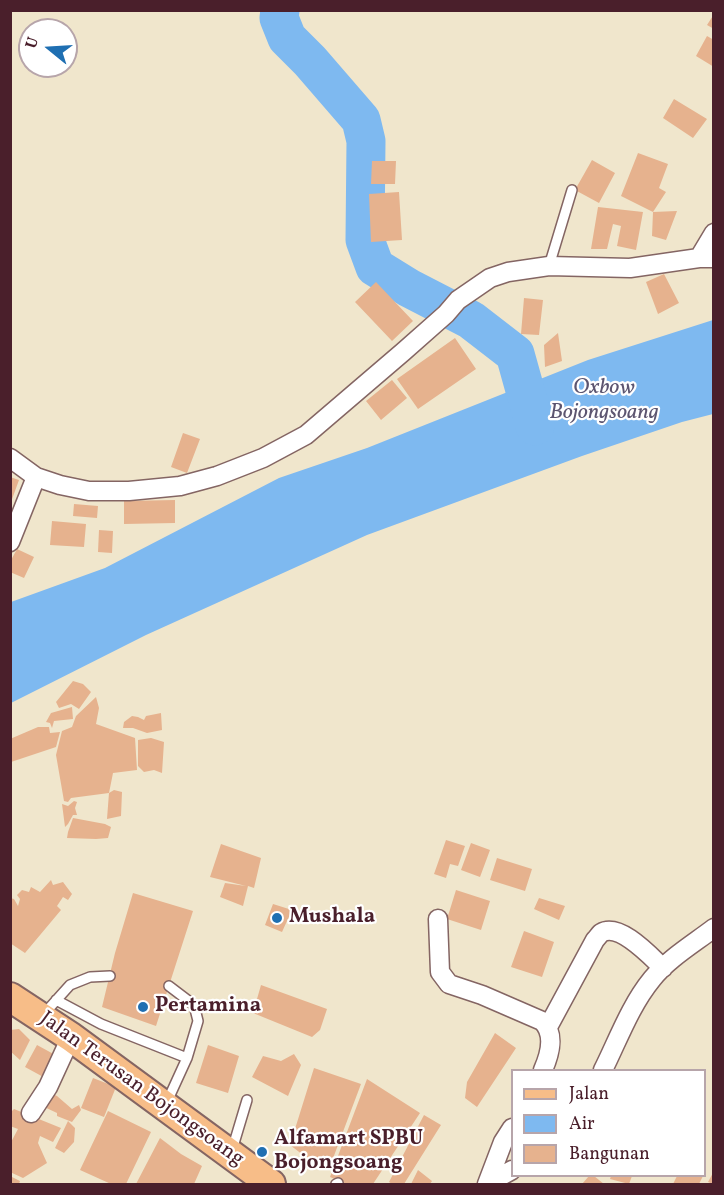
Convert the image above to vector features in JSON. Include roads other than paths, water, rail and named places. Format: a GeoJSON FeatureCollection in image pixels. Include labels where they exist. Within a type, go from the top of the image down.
{"type":"FeatureCollection","features":[{"type":"Feature","properties":{"kind":"main road","name":"Jalan Terusan Bojongsoang"},"geometry":{"type":"LineString","coordinates":[[10,997],[49,1009],[71,1037],[271,1185]]}},
{"type":"Feature","properties":{"kind":"street"},"geometry":{"type":"LineString","coordinates":[[10,458],[36,477],[89,491],[129,491],[180,486],[217,476],[263,458],[306,435],[446,314],[458,300],[490,278],[508,272],[549,266],[630,268],[706,258],[714,232]]}},
{"type":"Feature","properties":{"kind":"street"},"geometry":{"type":"LineString","coordinates":[[10,542],[36,477]]}},
{"type":"Feature","properties":{"kind":"street"},"geometry":{"type":"LineString","coordinates":[[438,918],[440,972],[449,984],[482,995],[542,1021],[548,1027],[551,1035],[549,1057],[544,1069]]}},
{"type":"Feature","properties":{"kind":"street"},"geometry":{"type":"LineString","coordinates":[[604,1069],[637,999],[653,978],[714,928]]}},
{"type":"Feature","properties":{"kind":"street"},"geometry":{"type":"LineString","coordinates":[[548,1027],[595,940],[602,932],[619,933],[635,942],[663,968]]}},
{"type":"Feature","properties":{"kind":"street"},"geometry":{"type":"LineString","coordinates":[[31,1113],[48,1087],[71,1037]]}},
{"type":"Feature","properties":{"kind":"street"},"geometry":{"type":"LineString","coordinates":[[487,1184],[503,1142],[511,1131]]}},
{"type":"Feature","properties":{"kind":"street"},"geometry":{"type":"LineString","coordinates":[[487,1184],[511,1171]]}},
{"type":"Feature","properties":{"kind":"lane"},"geometry":{"type":"LineString","coordinates":[[549,266],[572,190]]}},
{"type":"Feature","properties":{"kind":"lane"},"geometry":{"type":"LineString","coordinates":[[110,976],[90,977],[70,985],[49,1009],[101,1024],[187,1058]]}},
{"type":"Feature","properties":{"kind":"lane"},"geometry":{"type":"LineString","coordinates":[[165,1106],[187,1058],[198,1021],[194,1005],[169,986]]}},
{"type":"Feature","properties":{"kind":"lane"},"geometry":{"type":"LineString","coordinates":[[230,1155],[247,1100]]}},
{"type":"Feature","properties":{"kind":"water","name":"Oxbow Bojongsoang"},"geometry":{"type":"Polygon","coordinates":[[[713,320],[713,414],[682,422],[582,456],[367,535],[146,635],[11,703],[11,602],[105,568],[279,478],[367,448],[588,360],[713,320]]]}},
{"type":"Feature","properties":{"kind":"waterway"},"geometry":{"type":"LineString","coordinates":[[280,10],[279,18],[287,38],[361,120],[366,141],[365,240],[375,267],[409,288],[471,320],[515,354],[535,426]]}},
{"type":"Feature","properties":{"kind":"place","name":"Mushala"},"geometry":{"type":"Point","coordinates":[277,918]}},
{"type":"Feature","properties":{"kind":"place","name":"Pertamina"},"geometry":{"type":"Point","coordinates":[143,1007]}},
{"type":"Feature","properties":{"kind":"place","name":"Alfamart SPBU Bojongsoang"},"geometry":{"type":"Point","coordinates":[262,1152]}}]}
